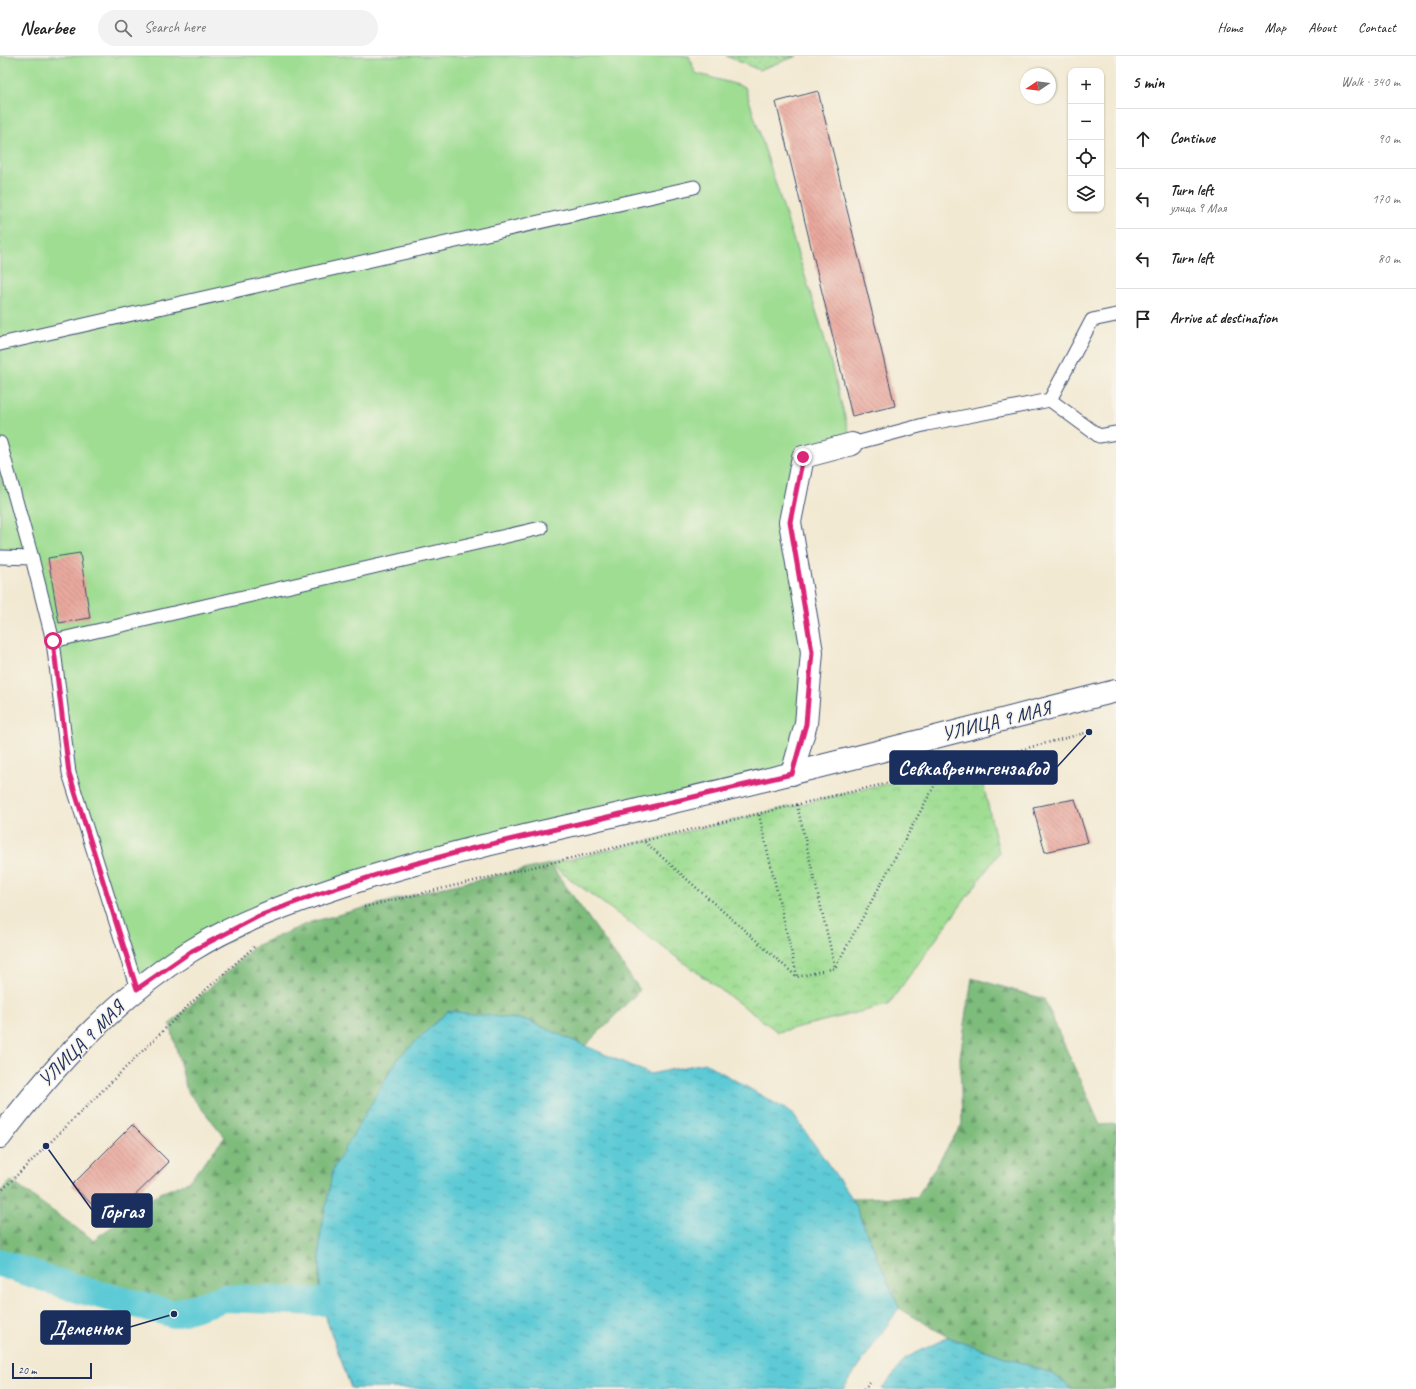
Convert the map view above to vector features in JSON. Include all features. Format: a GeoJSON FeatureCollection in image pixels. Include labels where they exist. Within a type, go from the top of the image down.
{"type":"FeatureCollection","features":[{"type":"Feature","properties":{"kind":"street"},"geometry":{"type":"LineString","coordinates":[[792,774],[806,724],[812,652],[790,522],[803,457],[852,444]]}},
{"type":"Feature","properties":{"kind":"street","name":"УЛИЦА 9 МАЯ"},"geometry":{"type":"LineString","coordinates":[[0,1137],[36,1090],[62,1061],[137,989],[198,947],[259,916],[320,893],[388,871],[470,849],[792,774],[1116,691]]}},
{"type":"Feature","properties":{"kind":"lane"},"geometry":{"type":"LineString","coordinates":[[0,344],[694,187]]}},
{"type":"Feature","properties":{"kind":"lane"},"geometry":{"type":"LineString","coordinates":[[1050,400],[1092,320],[1116,315]]}},
{"type":"Feature","properties":{"kind":"lane"},"geometry":{"type":"LineString","coordinates":[[852,444],[927,424],[1050,400],[1099,436],[1116,433]]}},
{"type":"Feature","properties":{"kind":"lane"},"geometry":{"type":"LineString","coordinates":[[0,443],[53,641],[69,773],[137,989]]}},
{"type":"Feature","properties":{"kind":"lane"},"geometry":{"type":"LineString","coordinates":[[53,641],[541,528]]}},
{"type":"Feature","properties":{"kind":"lane"},"geometry":{"type":"LineString","coordinates":[[0,557],[32,558]]}},
{"type":"Feature","properties":{"kind":"path"},"geometry":{"type":"LineString","coordinates":[[356,910],[440,888],[644,842],[943,770],[1088,732]]}},
{"type":"Feature","properties":{"kind":"path"},"geometry":{"type":"LineString","coordinates":[[797,976],[835,968],[943,770]]}},
{"type":"Feature","properties":{"kind":"path"},"geometry":{"type":"LineString","coordinates":[[797,805],[835,968]]}},
{"type":"Feature","properties":{"kind":"path"},"geometry":{"type":"LineString","coordinates":[[759,814],[797,976]]}},
{"type":"Feature","properties":{"kind":"path"},"geometry":{"type":"LineString","coordinates":[[644,842],[797,976]]}},
{"type":"Feature","properties":{"kind":"path"},"geometry":{"type":"LineString","coordinates":[[0,1192],[192,1002],[255,946]]}},
{"type":"Feature","properties":{"kind":"path"},"geometry":{"type":"LineString","coordinates":[[864,1389],[870,1382]]}},
{"type":"Feature","properties":{"kind":"green space"},"geometry":{"type":"Polygon","coordinates":[[[0,56],[689,56],[695,73],[745,87],[823,333],[852,444],[803,457],[790,521],[812,652],[792,774],[312,896],[137,989],[69,773],[53,641],[32,558],[0,557],[0,56]]]}},
{"type":"Feature","properties":{"kind":"green space"},"geometry":{"type":"Polygon","coordinates":[[[726,56],[797,56],[759,70],[726,56]]]}},
{"type":"Feature","properties":{"kind":"green space"},"geometry":{"type":"Polygon","coordinates":[[[978,762],[999,853],[888,1005],[778,1032],[550,864],[978,762]]]}},
{"type":"Feature","properties":{"kind":"green space"},"geometry":{"type":"Polygon","coordinates":[[[550,864],[640,990],[585,1046],[526,1020],[320,1237],[320,1302],[225,1298],[174,1314],[0,1264],[0,1192],[11,1181],[93,1240],[158,1194],[188,1182],[225,1137],[187,1091],[170,1024],[255,946],[311,922],[440,888],[550,864]]]}},
{"type":"Feature","properties":{"kind":"green space"},"geometry":{"type":"Polygon","coordinates":[[[972,978],[1044,999],[1100,1125],[1116,1124],[1116,1389],[1072,1389],[1053,1374],[948,1337],[899,1308],[852,1198],[917,1197],[962,1124],[960,1057],[972,978]]]}},
{"type":"Feature","properties":{"kind":"water"},"geometry":{"type":"Polygon","coordinates":[[[448,1011],[526,1020],[650,1074],[705,1063],[792,1113],[852,1198],[899,1308],[843,1389],[351,1388],[320,1302],[320,1237],[333,1169],[398,1058],[448,1011]]]}},
{"type":"Feature","properties":{"kind":"water"},"geometry":{"type":"Polygon","coordinates":[[[948,1337],[1053,1374],[1072,1389],[882,1389],[906,1358],[948,1337]]]}},
{"type":"Feature","properties":{"kind":"building"},"geometry":{"type":"Polygon","coordinates":[[[818,91],[895,406],[852,416],[776,102],[818,91]]]}},
{"type":"Feature","properties":{"kind":"building"},"geometry":{"type":"Polygon","coordinates":[[[80,553],[90,618],[59,623],[48,558],[80,553]]]}},
{"type":"Feature","properties":{"kind":"building"},"geometry":{"type":"Polygon","coordinates":[[[1075,799],[1088,842],[1045,852],[1033,807],[1075,799]]]}},
{"type":"Feature","properties":{"kind":"building"},"geometry":{"type":"Polygon","coordinates":[[[132,1125],[169,1162],[109,1221],[72,1185],[132,1125]]]}},
{"type":"Feature","properties":{"kind":"waterway"},"geometry":{"type":"LineString","coordinates":[[0,1263],[81,1290],[174,1314],[225,1298],[320,1302]]}},
{"type":"Feature","properties":{"kind":"place","name":"Севкаврентгензавод"},"geometry":{"type":"Point","coordinates":[1089,732]}},
{"type":"Feature","properties":{"kind":"place","name":"Горгаз"},"geometry":{"type":"Point","coordinates":[46,1146]}},
{"type":"Feature","properties":{"kind":"place","name":"Деменюк"},"geometry":{"type":"Point","coordinates":[174,1314]}},
{"type":"Feature","properties":{"kind":"route"},"geometry":{"type":"LineString","coordinates":[[53,641],[69,773],[137,989],[192,951],[259,916],[312,896],[388,871],[470,849],[792,774],[806,724],[812,652],[790,522],[803,457]]}}]}
